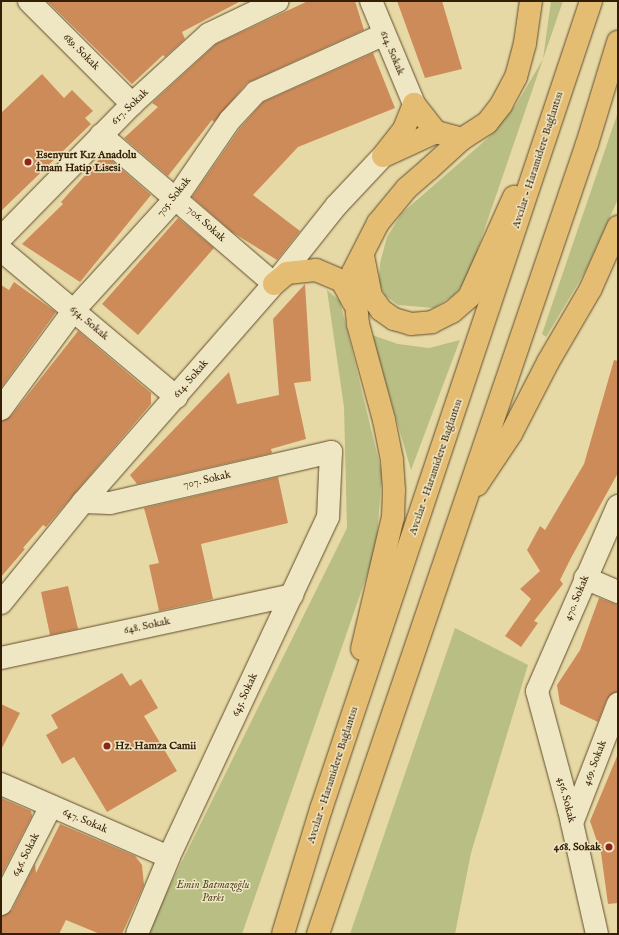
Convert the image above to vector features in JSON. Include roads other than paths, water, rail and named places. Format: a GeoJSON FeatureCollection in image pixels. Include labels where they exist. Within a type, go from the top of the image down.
{"type":"FeatureCollection","features":[{"type":"Feature","properties":{"kind":"main road"},"geometry":{"type":"LineString","coordinates":[[360,694],[363,647],[393,517],[394,490],[385,427],[355,307],[352,272],[367,239],[407,188],[462,139],[487,123],[516,77],[532,1]]}},
{"type":"Feature","properties":{"kind":"main road","name":"Avcılar - Haramidere Bağlantısı"},"geometry":{"type":"LineString","coordinates":[[283,934],[360,694],[591,1]]}},
{"type":"Feature","properties":{"kind":"main road"},"geometry":{"type":"LineString","coordinates":[[318,934],[463,504],[587,144],[618,42]]}},
{"type":"Feature","properties":{"kind":"main road"},"geometry":{"type":"LineString","coordinates":[[414,104],[436,132],[462,139]]}},
{"type":"Feature","properties":{"kind":"main road"},"geometry":{"type":"LineString","coordinates":[[383,156],[404,129],[414,104]]}},
{"type":"Feature","properties":{"kind":"main road"},"geometry":{"type":"LineString","coordinates":[[383,156],[436,132]]}},
{"type":"Feature","properties":{"kind":"main road"},"geometry":{"type":"LineString","coordinates":[[367,239],[363,258],[367,280],[371,296],[381,310],[394,319],[411,324],[432,322],[452,312],[469,297],[509,205],[539,158]]}},
{"type":"Feature","properties":{"kind":"main road"},"geometry":{"type":"LineString","coordinates":[[463,504],[511,434],[548,362],[591,288],[618,227]]}},
{"type":"Feature","properties":{"kind":"main road"},"geometry":{"type":"LineString","coordinates":[[274,284],[287,273],[316,270],[342,281],[355,307]]}},
{"type":"Feature","properties":{"kind":"street","name":"689. Sokak"},"geometry":{"type":"LineString","coordinates":[[29,1],[132,104]]}},
{"type":"Feature","properties":{"kind":"street","name":"617. Sokak"},"geometry":{"type":"LineString","coordinates":[[1,238],[132,104],[209,34],[278,1]]}},
{"type":"Feature","properties":{"kind":"street","name":"614. Sokak"},"geometry":{"type":"LineString","coordinates":[[371,1],[414,104]]}},
{"type":"Feature","properties":{"kind":"street","name":"705. Sokak"},"geometry":{"type":"LineString","coordinates":[[1,409],[74,310],[177,197],[230,120],[256,92],[384,35]]}},
{"type":"Feature","properties":{"kind":"street","name":"706. Sokak"},"geometry":{"type":"LineString","coordinates":[[101,135],[177,197],[274,284]]}},
{"type":"Feature","properties":{"kind":"street","name":"614. Sokak"},"geometry":{"type":"LineString","coordinates":[[1,603],[83,502],[274,284],[336,206],[383,156]]}},
{"type":"Feature","properties":{"kind":"street","name":"654. Sokak"},"geometry":{"type":"LineString","coordinates":[[1,250],[176,397]]}},
{"type":"Feature","properties":{"kind":"street","name":"707. Sokak"},"geometry":{"type":"LineString","coordinates":[[83,502],[110,503],[331,452]]}},
{"type":"Feature","properties":{"kind":"street","name":"645. Sokak"},"geometry":{"type":"LineString","coordinates":[[137,934],[169,857],[328,517],[331,452]]}},
{"type":"Feature","properties":{"kind":"street","name":"470. Sokak"},"geometry":{"type":"LineString","coordinates":[[537,691],[585,578],[618,506]]}},
{"type":"Feature","properties":{"kind":"street"},"geometry":{"type":"LineString","coordinates":[[585,578],[618,592]]}},
{"type":"Feature","properties":{"kind":"street","name":"648. Sokak"},"geometry":{"type":"LineString","coordinates":[[1,658],[292,594]]}},
{"type":"Feature","properties":{"kind":"street","name":"456. Sokak"},"geometry":{"type":"LineString","coordinates":[[537,691],[572,823],[598,934]]}},
{"type":"Feature","properties":{"kind":"street","name":"469. Sokak"},"geometry":{"type":"LineString","coordinates":[[572,823],[618,704]]}},
{"type":"Feature","properties":{"kind":"street","name":"647. Sokak"},"geometry":{"type":"LineString","coordinates":[[1,784],[169,857]]}},
{"type":"Feature","properties":{"kind":"street","name":"646. Sokak"},"geometry":{"type":"LineString","coordinates":[[1,904],[51,806]]}},
{"type":"Feature","properties":{"kind":"place","name":"Esenyurt Kız Anadolu İmam Hatip Lisesi"},"geometry":{"type":"Point","coordinates":[28,162]}},
{"type":"Feature","properties":{"kind":"place","name":"Hz. Hamza Camii"},"geometry":{"type":"Point","coordinates":[107,746]}},
{"type":"Feature","properties":{"kind":"place","name":"468. Sokak"},"geometry":{"type":"Point","coordinates":[609,847]}},
{"type":"Feature","properties":{"kind":"park label","name":"Emin Batmazoğlu Parkı"},"geometry":{"type":"Point","coordinates":[213,892]}}]}
